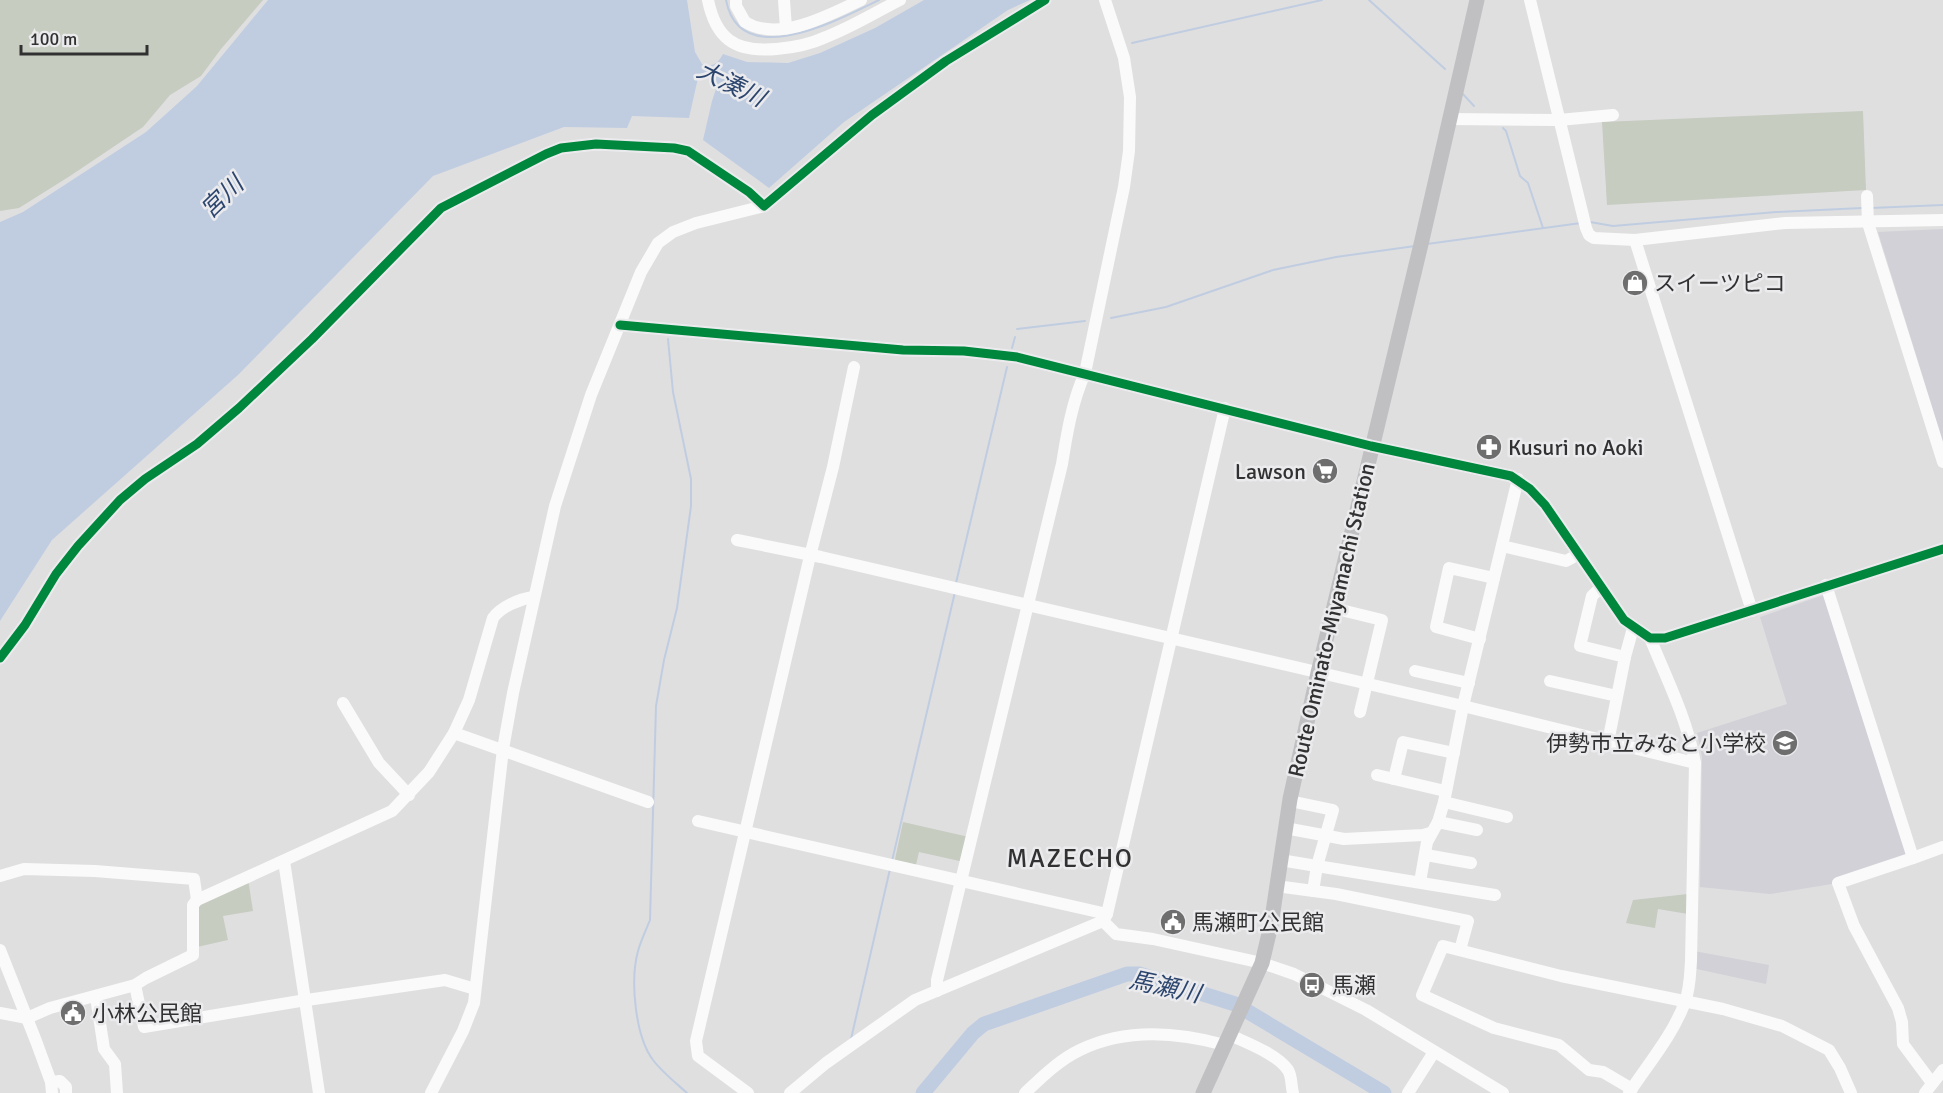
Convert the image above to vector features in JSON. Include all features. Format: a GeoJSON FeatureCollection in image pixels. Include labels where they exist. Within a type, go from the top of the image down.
{"type":"FeatureCollection","features":[{"type":"Feature","properties":{"kind":"main road","name":"Route Ominato-Miyamachi Station"},"geometry":{"type":"LineString","coordinates":[[1203,1093],[1262,963],[1271,924],[1290,801],[1318,673],[1477,0]]}},
{"type":"Feature","properties":{"kind":"street"},"geometry":{"type":"LineString","coordinates":[[708,0],[715,22],[727,39],[737,45],[765,50],[825,38],[900,0]]}},
{"type":"Feature","properties":{"kind":"street"},"geometry":{"type":"LineString","coordinates":[[736,0],[741,17],[750,25],[765,29],[786,28],[824,19],[861,0]]}},
{"type":"Feature","properties":{"kind":"street"},"geometry":{"type":"LineString","coordinates":[[784,0],[786,28]]}},
{"type":"Feature","properties":{"kind":"street"},"geometry":{"type":"LineString","coordinates":[[829,0],[830,14]]}},
{"type":"Feature","properties":{"kind":"street"},"geometry":{"type":"LineString","coordinates":[[431,1093],[463,1031],[474,1004],[503,749],[533,597],[560,489],[591,395],[641,272],[658,243],[672,232],[696,223],[764,206],[881,108],[946,61],[1045,0]]}},
{"type":"Feature","properties":{"kind":"street"},"geometry":{"type":"LineString","coordinates":[[937,991],[937,980],[1062,464],[1068,426],[1085,374],[1124,187],[1129,151],[1130,97],[1124,58],[1105,0]]}},
{"type":"Feature","properties":{"kind":"street"},"geometry":{"type":"LineString","coordinates":[[1530,0],[1584,222],[1589,235],[1594,238],[1635,240],[1785,224],[1943,220]]}},
{"type":"Feature","properties":{"kind":"street"},"geometry":{"type":"LineString","coordinates":[[1449,119],[1559,120],[1612,115]]}},
{"type":"Feature","properties":{"kind":"street"},"geometry":{"type":"LineString","coordinates":[[0,658],[25,625],[56,574],[78,546],[120,501],[144,479],[197,444],[240,408],[424,224],[441,208],[456,199],[546,154],[569,146],[596,144],[674,147],[688,151],[749,192],[764,206]]}},
{"type":"Feature","properties":{"kind":"street"},"geometry":{"type":"LineString","coordinates":[[1866,196],[1868,223],[1943,462]]}},
{"type":"Feature","properties":{"kind":"street"},"geometry":{"type":"LineString","coordinates":[[1635,240],[1752,611]]}},
{"type":"Feature","properties":{"kind":"street"},"geometry":{"type":"LineString","coordinates":[[620,325],[903,350],[990,353],[1017,357],[1371,446],[1504,474],[1518,479],[1545,505],[1624,620],[1650,638],[1665,638],[1943,549]]}},
{"type":"Feature","properties":{"kind":"street"},"geometry":{"type":"LineString","coordinates":[[748,1093],[698,1056],[696,1041],[833,467],[854,367]]}},
{"type":"Feature","properties":{"kind":"street"},"geometry":{"type":"LineString","coordinates":[[1105,917],[1172,639],[1224,408]]}},
{"type":"Feature","properties":{"kind":"street"},"geometry":{"type":"LineString","coordinates":[[1420,882],[1430,832],[1438,822],[1518,479]]}},
{"type":"Feature","properties":{"kind":"street"},"geometry":{"type":"LineString","coordinates":[[736,540],[1464,705],[1695,763]]}},
{"type":"Feature","properties":{"kind":"street"},"geometry":{"type":"LineString","coordinates":[[1502,546],[1566,561],[1579,554]]}},
{"type":"Feature","properties":{"kind":"street"},"geometry":{"type":"LineString","coordinates":[[1479,639],[1436,627],[1449,568],[1494,578]]}},
{"type":"Feature","properties":{"kind":"street"},"geometry":{"type":"LineString","coordinates":[[1826,585],[1913,858]]}},
{"type":"Feature","properties":{"kind":"street"},"geometry":{"type":"LineString","coordinates":[[1601,587],[1592,596],[1580,646],[1625,657]]}},
{"type":"Feature","properties":{"kind":"street"},"geometry":{"type":"LineString","coordinates":[[0,1012],[27,1018],[51,1008],[135,985],[193,956],[193,905],[197,900],[392,811],[429,772],[454,733],[469,700],[493,618],[498,611],[533,597]]}},
{"type":"Feature","properties":{"kind":"street"},"geometry":{"type":"LineString","coordinates":[[1333,608],[1382,620],[1360,712]]}},
{"type":"Feature","properties":{"kind":"street"},"geometry":{"type":"LineString","coordinates":[[1608,742],[1633,628]]}},
{"type":"Feature","properties":{"kind":"street"},"geometry":{"type":"LineString","coordinates":[[1650,638],[1692,743],[1695,763],[1690,969],[1686,1001],[1674,1024],[1630,1091],[1603,1072],[1589,1070],[1559,1045],[1494,1028],[1422,995],[1443,946],[1561,976],[1686,1001],[1723,1009],[1782,1026],[1828,1050],[1840,1068],[1851,1093]]}},
{"type":"Feature","properties":{"kind":"street"},"geometry":{"type":"LineString","coordinates":[[1415,671],[1469,683]]}},
{"type":"Feature","properties":{"kind":"street"},"geometry":{"type":"LineString","coordinates":[[1550,681],[1617,696]]}},
{"type":"Feature","properties":{"kind":"street"},"geometry":{"type":"LineString","coordinates":[[343,703],[379,762],[409,795]]}},
{"type":"Feature","properties":{"kind":"street"},"geometry":{"type":"LineString","coordinates":[[454,733],[648,802]]}},
{"type":"Feature","properties":{"kind":"street"},"geometry":{"type":"LineString","coordinates":[[1394,778],[1403,742],[1454,753]]}},
{"type":"Feature","properties":{"kind":"street"},"geometry":{"type":"LineString","coordinates":[[1377,775],[1394,778],[1507,817]]}},
{"type":"Feature","properties":{"kind":"street"},"geometry":{"type":"LineString","coordinates":[[1290,801],[1333,810],[1317,866],[1313,891]]}},
{"type":"Feature","properties":{"kind":"street"},"geometry":{"type":"LineString","coordinates":[[698,820],[962,881],[1105,917],[1116,934],[1154,939],[1262,963],[1294,974],[1356,1005],[1503,1093]]}},
{"type":"Feature","properties":{"kind":"street"},"geometry":{"type":"LineString","coordinates":[[1438,822],[1477,830]]}},
{"type":"Feature","properties":{"kind":"street"},"geometry":{"type":"LineString","coordinates":[[1285,828],[1344,840],[1423,835],[1430,832]]}},
{"type":"Feature","properties":{"kind":"street"},"geometry":{"type":"LineString","coordinates":[[1943,847],[1838,883],[1854,926],[1898,1008],[1902,1022],[1903,1044],[1929,1088],[1943,1070]]}},
{"type":"Feature","properties":{"kind":"street"},"geometry":{"type":"LineString","coordinates":[[1426,855],[1471,863]]}},
{"type":"Feature","properties":{"kind":"street"},"geometry":{"type":"LineString","coordinates":[[1280,860],[1495,895]]}},
{"type":"Feature","properties":{"kind":"street"},"geometry":{"type":"LineString","coordinates":[[284,861],[319,1093]]}},
{"type":"Feature","properties":{"kind":"street"},"geometry":{"type":"LineString","coordinates":[[0,876],[24,868],[194,879],[197,900]]}},
{"type":"Feature","properties":{"kind":"street"},"geometry":{"type":"LineString","coordinates":[[1276,886],[1468,921],[1460,950]]}},
{"type":"Feature","properties":{"kind":"street"},"geometry":{"type":"LineString","coordinates":[[790,1093],[826,1063],[915,1000],[1105,917]]}},
{"type":"Feature","properties":{"kind":"street"},"geometry":{"type":"LineString","coordinates":[[0,950],[52,1087],[60,1081],[66,1087],[66,1093]]}},
{"type":"Feature","properties":{"kind":"street"},"geometry":{"type":"LineString","coordinates":[[135,985],[144,1027],[445,980],[475,989]]}},
{"type":"Feature","properties":{"kind":"street"},"geometry":{"type":"LineString","coordinates":[[96,997],[104,1049],[116,1064],[117,1093]]}},
{"type":"Feature","properties":{"kind":"street"},"geometry":{"type":"LineString","coordinates":[[1025,1093],[1043,1076],[1080,1050],[1123,1036],[1155,1034],[1228,1040],[1256,1047],[1289,1070],[1293,1093]]}},
{"type":"Feature","properties":{"kind":"street"},"geometry":{"type":"LineString","coordinates":[[1408,1093],[1434,1052]]}},
{"type":"Feature","properties":{"kind":"shaded area"},"geometry":{"type":"Polygon","coordinates":[[[0,0],[263,0],[201,76],[170,95],[143,127],[19,208],[0,211],[0,0]]]}},
{"type":"Feature","properties":{"kind":"shaded area"},"geometry":{"type":"Polygon","coordinates":[[[1863,111],[1866,190],[1607,205],[1602,122],[1863,111]]]}},
{"type":"Feature","properties":{"kind":"shaded area"},"geometry":{"type":"Polygon","coordinates":[[[1943,229],[1943,442],[1878,232],[1943,229]]]}},
{"type":"Feature","properties":{"kind":"shaded area","name":"伊勢市立みなと小学校"},"geometry":{"type":"Polygon","coordinates":[[[1824,595],[1913,858],[1838,883],[1770,894],[1700,887],[1702,757],[1697,733],[1787,704],[1760,617],[1824,595]]]}},
{"type":"Feature","properties":{"kind":"shaded area"},"geometry":{"type":"Polygon","coordinates":[[[903,822],[969,837],[964,862],[919,852],[915,869],[894,864],[903,822]]]}},
{"type":"Feature","properties":{"kind":"shaded area"},"geometry":{"type":"Polygon","coordinates":[[[248,879],[253,911],[223,916],[228,940],[197,947],[199,902],[248,879]]]}},
{"type":"Feature","properties":{"kind":"shaded area"},"geometry":{"type":"Polygon","coordinates":[[[1688,894],[1688,914],[1658,909],[1655,928],[1626,923],[1633,900],[1688,894]]]}},
{"type":"Feature","properties":{"kind":"shaded area"},"geometry":{"type":"Polygon","coordinates":[[[1694,951],[1769,965],[1766,984],[1692,968],[1694,951]]]}},
{"type":"Feature","properties":{"kind":"water"},"geometry":{"type":"Polygon","coordinates":[[[268,0],[687,0],[695,52],[702,64],[712,65],[723,54],[747,62],[788,63],[820,53],[875,28],[924,0],[1030,0],[1008,10],[844,122],[769,188],[703,140],[717,86],[709,78],[698,78],[689,118],[632,116],[627,128],[564,127],[433,176],[238,375],[52,540],[0,621],[0,222],[23,212],[146,132],[197,86],[268,0]]]}},
{"type":"Feature","properties":{"kind":"waterway"},"geometry":{"type":"LineString","coordinates":[[726,0],[735,22],[750,33],[770,37],[817,28],[879,0]]}},
{"type":"Feature","properties":{"kind":"waterway"},"geometry":{"type":"LineString","coordinates":[[1132,43],[1322,0]]}},
{"type":"Feature","properties":{"kind":"waterway"},"geometry":{"type":"LineString","coordinates":[[1369,0],[1445,69]]}},
{"type":"Feature","properties":{"kind":"waterway"},"geometry":{"type":"LineString","coordinates":[[1461,92],[1474,106]]}},
{"type":"Feature","properties":{"kind":"waterway"},"geometry":{"type":"LineString","coordinates":[[1503,128],[1506,131],[1520,176],[1528,183],[1543,228]]}},
{"type":"Feature","properties":{"kind":"waterway"},"geometry":{"type":"LineString","coordinates":[[1871,208],[1943,205]]}},
{"type":"Feature","properties":{"kind":"waterway"},"geometry":{"type":"LineString","coordinates":[[1590,222],[1613,226],[1776,212],[1862,208]]}},
{"type":"Feature","properties":{"kind":"waterway"},"geometry":{"type":"LineString","coordinates":[[1427,244],[1581,223]]}},
{"type":"Feature","properties":{"kind":"waterway"},"geometry":{"type":"LineString","coordinates":[[1111,318],[1166,307],[1273,270],[1336,257],[1415,246]]}},
{"type":"Feature","properties":{"kind":"waterway"},"geometry":{"type":"LineString","coordinates":[[1017,329],[1085,321]]}},
{"type":"Feature","properties":{"kind":"waterway"},"geometry":{"type":"LineString","coordinates":[[1012,348],[1015,337]]}},
{"type":"Feature","properties":{"kind":"waterway"},"geometry":{"type":"LineString","coordinates":[[668,339],[673,392],[691,479],[691,506],[677,608],[664,660],[656,706],[650,920],[638,951],[634,992],[638,1023],[647,1050],[661,1069],[687,1093]]}},
{"type":"Feature","properties":{"kind":"waterway"},"geometry":{"type":"LineString","coordinates":[[956,583],[1007,367]]}},
{"type":"Feature","properties":{"kind":"waterway"},"geometry":{"type":"LineString","coordinates":[[892,861],[955,592]]}},
{"type":"Feature","properties":{"kind":"waterway"},"geometry":{"type":"LineString","coordinates":[[851,1039],[890,869]]}},
{"type":"Feature","properties":{"kind":"waterway","name":"馬瀬川"},"geometry":{"type":"LineString","coordinates":[[923,1093],[973,1033],[984,1024],[1127,974],[1139,974],[1235,1004],[1384,1093]]}},
{"type":"Feature","properties":{"kind":"cycle path"},"geometry":{"type":"LineString","coordinates":[[0,658],[25,625],[56,574],[120,500],[145,479],[197,444],[239,408],[312,339],[441,208],[546,154],[561,148],[596,144],[674,148],[688,151],[749,192],[764,206],[872,115],[946,61],[1045,0]]}},
{"type":"Feature","properties":{"kind":"cycle path"},"geometry":{"type":"LineString","coordinates":[[620,325],[903,350],[964,351],[1017,357],[1371,446],[1511,476],[1530,489],[1545,505],[1624,620],[1650,638],[1665,638],[1943,549]]}},
{"type":"Feature","properties":{"kind":"place","name":"スイーツピコ"},"geometry":{"type":"Point","coordinates":[1635,283]}},
{"type":"Feature","properties":{"kind":"place","name":"Kusuri no Aoki"},"geometry":{"type":"Point","coordinates":[1489,447]}},
{"type":"Feature","properties":{"kind":"place","name":"Lawson"},"geometry":{"type":"Point","coordinates":[1325,471]}},
{"type":"Feature","properties":{"kind":"place","name":"伊勢市立みなと小学校"},"geometry":{"type":"Point","coordinates":[1785,743]}},
{"type":"Feature","properties":{"kind":"place","name":"馬瀬町公民館"},"geometry":{"type":"Point","coordinates":[1173,922]}},
{"type":"Feature","properties":{"kind":"place","name":"馬瀬"},"geometry":{"type":"Point","coordinates":[1312,985]}},
{"type":"Feature","properties":{"kind":"place","name":"小林公民館"},"geometry":{"type":"Point","coordinates":[73,1013]}},
{"type":"Feature","properties":{"kind":"district","name":"MAZECHO"},"geometry":{"type":"Point","coordinates":[1070,858]}},
{"type":"Feature","properties":{"kind":"water label","name":"大湊川"},"geometry":{"type":"Point","coordinates":[731,84]}},
{"type":"Feature","properties":{"kind":"water label","name":"宮川"},"geometry":{"type":"Point","coordinates":[222,197]}}]}
